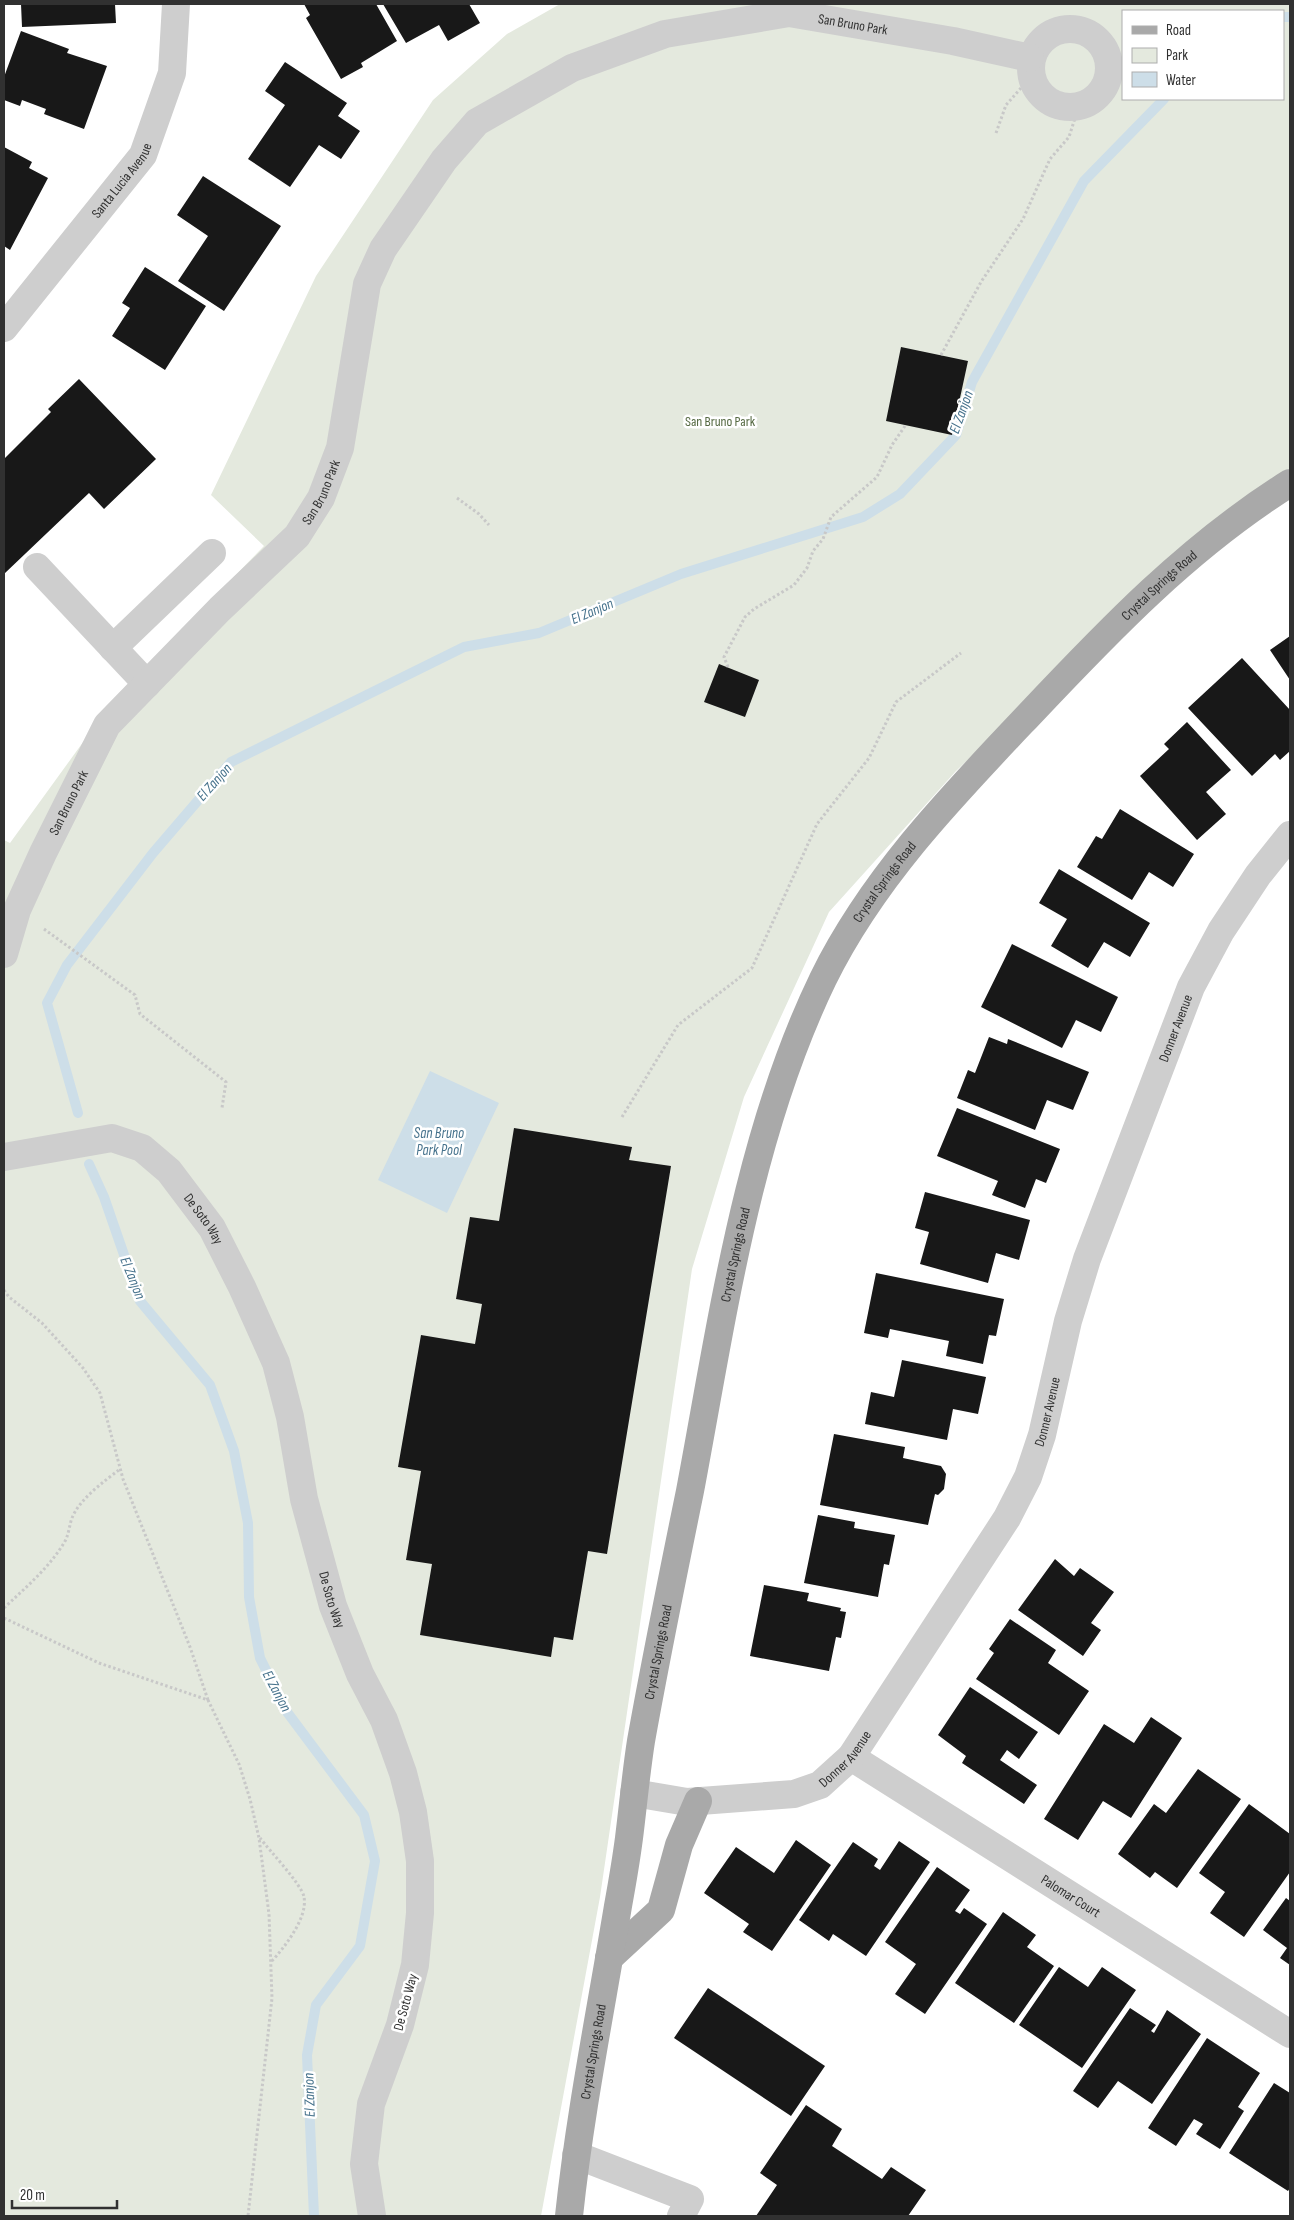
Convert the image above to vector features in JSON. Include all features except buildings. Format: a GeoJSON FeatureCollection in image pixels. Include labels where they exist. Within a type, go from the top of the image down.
{"type":"FeatureCollection","features":[{"type":"Feature","properties":{"kind":"main road","name":"Crystal Springs Road"},"geometry":{"type":"LineString","coordinates":[[569,2216],[576,2155],[629,1840],[641,1743],[737,1245],[759,1151],[792,1056],[823,980],[861,912],[907,849],[979,768],[1142,598],[1203,544],[1267,497],[1290,483]]}},
{"type":"Feature","properties":{"kind":"main road"},"geometry":{"type":"LineString","coordinates":[[609,1958],[660,1910],[679,1845],[698,1801]]}},
{"type":"Feature","properties":{"kind":"street","name":"Santa Lucia Avenue"},"geometry":{"type":"LineString","coordinates":[[4,328],[143,155],[172,73],[176,4]]}},
{"type":"Feature","properties":{"kind":"street","name":"San Bruno Park"},"geometry":{"type":"LineString","coordinates":[[4,954],[17,910],[107,724],[220,609],[297,536],[321,498],[340,448],[367,284],[383,249],[444,160],[477,122],[572,68],[664,34],[789,13],[953,41],[1030,58]]}},
{"type":"Feature","properties":{"kind":"street"},"geometry":{"type":"LineString","coordinates":[[1067,28],[1088,32],[1103,45],[1116,79],[1091,102],[1075,108],[1054,105],[1039,94],[1030,77],[1030,58],[1036,46],[1046,36],[1067,28]]}},
{"type":"Feature","properties":{"kind":"street"},"geometry":{"type":"LineString","coordinates":[[114,648],[212,554]]}},
{"type":"Feature","properties":{"kind":"street"},"geometry":{"type":"LineString","coordinates":[[37,567],[147,684]]}},
{"type":"Feature","properties":{"kind":"street","name":"Donner Avenue"},"geometry":{"type":"LineString","coordinates":[[634,1793],[687,1802],[794,1794],[820,1785],[851,1757],[1006,1518],[1028,1477],[1042,1435],[1068,1321],[1087,1259],[1192,987],[1221,931],[1258,874],[1290,835]]}},
{"type":"Feature","properties":{"kind":"street","name":"De Soto Way"},"geometry":{"type":"LineString","coordinates":[[4,1157],[112,1138],[142,1148],[169,1170],[212,1228],[242,1287],[276,1363],[290,1417],[304,1499],[332,1606],[360,1674],[384,1720],[403,1773],[413,1812],[420,1862],[420,1913],[415,1965],[400,2025],[371,2104],[364,2164],[372,2216]]}},
{"type":"Feature","properties":{"kind":"street","name":"Palomar Court"},"geometry":{"type":"LineString","coordinates":[[851,1757],[1290,2034]]}},
{"type":"Feature","properties":{"kind":"street"},"geometry":{"type":"LineString","coordinates":[[576,2155],[690,2199],[681,2216]]}},
{"type":"Feature","properties":{"kind":"path"},"geometry":{"type":"LineString","coordinates":[[996,133],[1006,105]]}},
{"type":"Feature","properties":{"kind":"path"},"geometry":{"type":"LineString","coordinates":[[941,355],[981,282],[1022,219],[1050,159],[1069,136],[1076,115],[1075,108]]}},
{"type":"Feature","properties":{"kind":"path"},"geometry":{"type":"LineString","coordinates":[[728,667],[724,658],[745,617],[754,609],[794,585],[807,568],[814,551],[823,540],[831,517],[877,477],[892,445],[905,426]]}},
{"type":"Feature","properties":{"kind":"path"},"geometry":{"type":"LineString","coordinates":[[457,498],[479,514],[489,525]]}},
{"type":"Feature","properties":{"kind":"path"},"geometry":{"type":"LineString","coordinates":[[622,1117],[678,1025],[752,968],[818,824],[868,758],[896,702],[961,653]]}},
{"type":"Feature","properties":{"kind":"path"},"geometry":{"type":"LineString","coordinates":[[40,927],[135,995],[140,1014],[226,1082],[222,1108]]}},
{"type":"Feature","properties":{"kind":"path"},"geometry":{"type":"LineString","coordinates":[[4,1290],[9,1297],[42,1323],[83,1368],[100,1393],[120,1469],[190,1647],[208,1700],[239,1764],[259,1838],[269,1914],[272,1998],[248,2216]]}},
{"type":"Feature","properties":{"kind":"path"},"geometry":{"type":"LineString","coordinates":[[4,1608],[26,1589],[59,1550],[69,1531],[72,1517],[92,1492],[120,1469]]}},
{"type":"Feature","properties":{"kind":"path"},"geometry":{"type":"LineString","coordinates":[[4,1618],[99,1663],[208,1700]]}},
{"type":"Feature","properties":{"kind":"path"},"geometry":{"type":"LineString","coordinates":[[259,1838],[297,1882],[304,1897],[304,1909],[297,1925],[285,1946],[270,1962]]}},
{"type":"Feature","properties":{"kind":"green space","name":"San Bruno Park"},"geometry":{"type":"Polygon","coordinates":[[[560,4],[1290,4],[1290,468],[1231,511],[956,771],[829,912],[744,1097],[692,1269],[600,1897],[541,2216],[4,2216],[4,840],[10,843],[115,698],[264,546],[211,495],[316,276],[433,100],[507,34],[560,4]]]}},
{"type":"Feature","properties":{"kind":"water","name":"San Bruno Park Pool"},"geometry":{"type":"Polygon","coordinates":[[[430,1071],[499,1103],[447,1213],[378,1180],[430,1071]]]}},
{"type":"Feature","properties":{"kind":"waterway","name":"El Zanjon"},"geometry":{"type":"LineString","coordinates":[[1284,17],[1290,17]]}},
{"type":"Feature","properties":{"kind":"waterway","name":"El Zanjon"},"geometry":{"type":"LineString","coordinates":[[78,1113],[47,1003],[67,965],[153,853],[231,762],[464,647],[539,633],[681,574],[863,517],[900,494],[956,435],[972,382],[1084,181],[1163,100]]}},
{"type":"Feature","properties":{"kind":"waterway","name":"El Zanjon"},"geometry":{"type":"LineString","coordinates":[[89,1164],[104,1197],[140,1301],[210,1385],[234,1451],[248,1523],[249,1597],[260,1658],[287,1712],[364,1815],[375,1861],[360,1946],[316,2005],[307,2055],[314,2216]]}}]}
